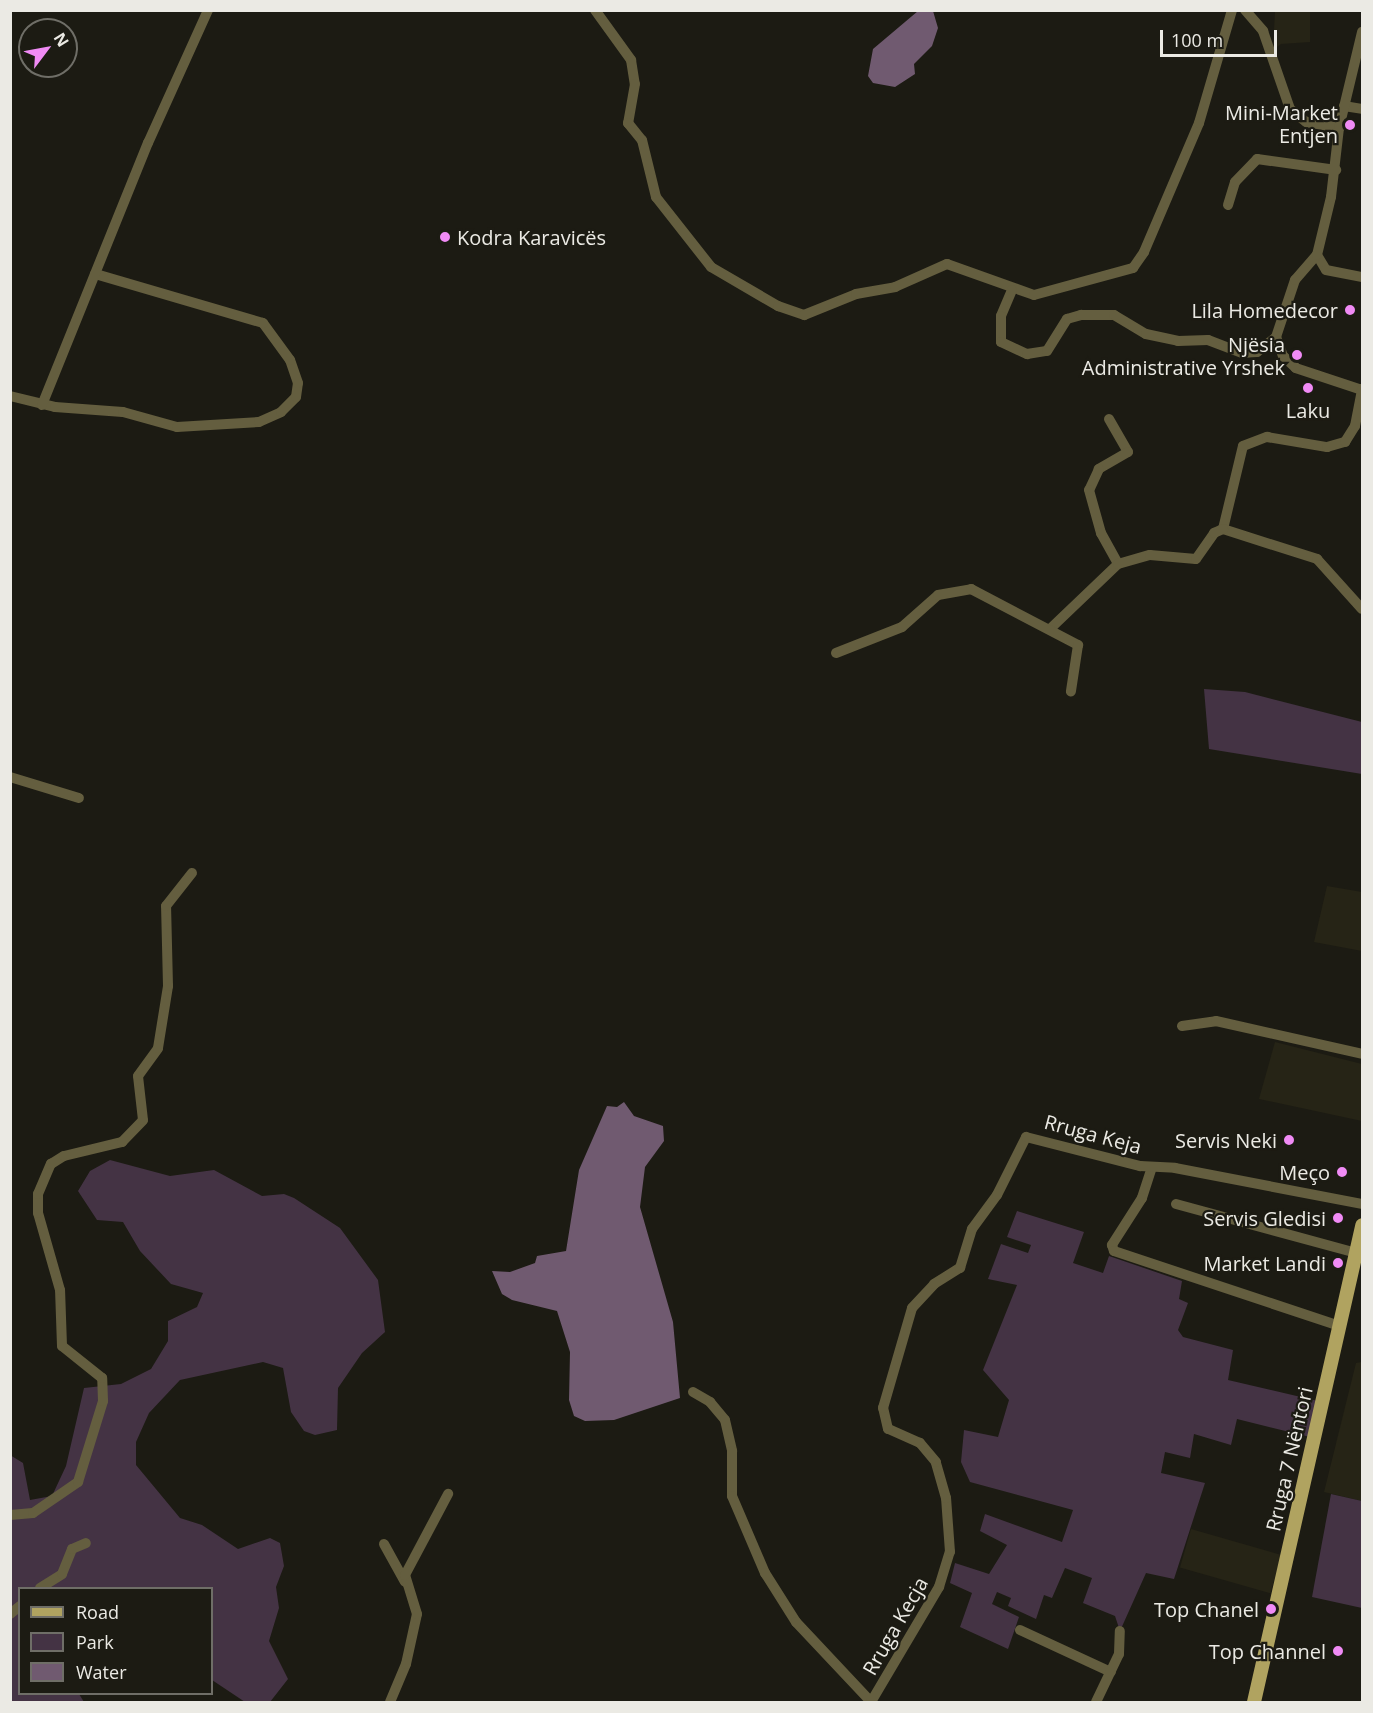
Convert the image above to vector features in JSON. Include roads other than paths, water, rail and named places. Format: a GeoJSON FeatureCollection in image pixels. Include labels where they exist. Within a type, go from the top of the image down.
{"type":"FeatureCollection","features":[{"type":"Feature","properties":{"kind":"main road","name":"Rruga 7 Nëntori"},"geometry":{"type":"LineString","coordinates":[[1254,1702],[1362,1225]]}},
{"type":"Feature","properties":{"kind":"street"},"geometry":{"type":"LineString","coordinates":[[42,405],[95,274],[208,10]]}},
{"type":"Feature","properties":{"kind":"street"},"geometry":{"type":"LineString","coordinates":[[595,10],[631,60],[635,84],[628,123],[642,140],[656,197],[711,267],[778,306],[804,315],[856,294],[895,287],[947,264],[1012,290],[1047,295],[1139,263],[1199,123],[1232,10]]}},
{"type":"Feature","properties":{"kind":"street"},"geometry":{"type":"LineString","coordinates":[[1245,10],[1263,31],[1290,109],[1306,122],[1339,128]]}},
{"type":"Feature","properties":{"kind":"street"},"geometry":{"type":"LineString","coordinates":[[1012,290],[1001,316],[1000,342],[1027,354],[1047,351],[1067,319],[1081,315],[1120,317],[1146,333],[1178,341],[1208,340],[1242,353],[1257,352],[1276,337],[1295,280],[1317,255],[1336,170],[1339,128],[1362,32]]}},
{"type":"Feature","properties":{"kind":"street"},"geometry":{"type":"LineString","coordinates":[[1344,106],[1362,109]]}},
{"type":"Feature","properties":{"kind":"street"},"geometry":{"type":"LineString","coordinates":[[1228,205],[1235,182],[1257,159],[1336,170]]}},
{"type":"Feature","properties":{"kind":"street"},"geometry":{"type":"LineString","coordinates":[[1317,255],[1326,270],[1362,277]]}},
{"type":"Feature","properties":{"kind":"street"},"geometry":{"type":"LineString","coordinates":[[10,396],[42,405],[108,409],[177,427],[238,425],[270,418],[296,397],[298,383],[290,360],[262,323],[95,274]]}},
{"type":"Feature","properties":{"kind":"street"},"geometry":{"type":"LineString","coordinates":[[1223,529],[1243,446],[1267,437],[1327,447],[1345,442],[1354,426],[1362,389],[1296,368],[1283,356],[1276,337]]}},
{"type":"Feature","properties":{"kind":"street"},"geometry":{"type":"LineString","coordinates":[[1109,418],[1129,449],[1099,469],[1089,490],[1101,533],[1118,564]]}},
{"type":"Feature","properties":{"kind":"street"},"geometry":{"type":"LineString","coordinates":[[1051,628],[1118,564],[1150,555],[1196,559],[1214,533],[1223,529],[1317,559],[1362,609]]}},
{"type":"Feature","properties":{"kind":"street"},"geometry":{"type":"LineString","coordinates":[[837,653],[902,627],[938,595],[971,589],[1051,628],[1078,645],[1071,691]]}},
{"type":"Feature","properties":{"kind":"street"},"geometry":{"type":"LineString","coordinates":[[10,777],[79,798]]}},
{"type":"Feature","properties":{"kind":"street"},"geometry":{"type":"LineString","coordinates":[[10,1515],[33,1513],[68,1493],[78,1482],[104,1387],[102,1378],[62,1346],[60,1290],[38,1213],[38,1194],[51,1164],[64,1156],[122,1142],[143,1120],[138,1076],[158,1048],[168,986],[166,906],[192,873]]}},
{"type":"Feature","properties":{"kind":"street"},"geometry":{"type":"LineString","coordinates":[[1182,1026],[1216,1020],[1362,1054]]}},
{"type":"Feature","properties":{"kind":"street","name":"Rruga Keja"},"geometry":{"type":"LineString","coordinates":[[1026,1137],[1152,1167],[1362,1204]]}},
{"type":"Feature","properties":{"kind":"street","name":"Rruga Kecja"},"geometry":{"type":"LineString","coordinates":[[871,1702],[934,1597],[950,1552],[946,1498],[936,1462],[920,1443],[888,1429],[884,1408],[912,1308],[934,1284],[960,1268],[972,1229],[997,1195],[1026,1137]]}},
{"type":"Feature","properties":{"kind":"street"},"geometry":{"type":"LineString","coordinates":[[1152,1167],[1147,1188],[1112,1245],[1114,1251],[1340,1326]]}},
{"type":"Feature","properties":{"kind":"street"},"geometry":{"type":"LineString","coordinates":[[1176,1204],[1356,1253]]}},
{"type":"Feature","properties":{"kind":"street"},"geometry":{"type":"LineString","coordinates":[[693,1392],[710,1402],[725,1420],[732,1451],[732,1496],[765,1573],[796,1622],[871,1702]]}},
{"type":"Feature","properties":{"kind":"street"},"geometry":{"type":"LineString","coordinates":[[405,1582],[408,1568],[444,1509],[448,1494]]}},
{"type":"Feature","properties":{"kind":"street"},"geometry":{"type":"LineString","coordinates":[[42,1587],[62,1574],[72,1549],[86,1543]]}},
{"type":"Feature","properties":{"kind":"street"},"geometry":{"type":"LineString","coordinates":[[384,1544],[415,1605],[415,1626],[390,1702]]}},
{"type":"Feature","properties":{"kind":"street"},"geometry":{"type":"LineString","coordinates":[[1020,1630],[1111,1672]]}},
{"type":"Feature","properties":{"kind":"street"},"geometry":{"type":"LineString","coordinates":[[1096,1702],[1119,1654],[1120,1631]]}},
{"type":"Feature","properties":{"kind":"water"},"geometry":{"type":"Polygon","coordinates":[[[918,11],[933,11],[938,28],[932,46],[914,64],[915,74],[895,87],[873,83],[868,76],[873,49],[918,11]]]}},
{"type":"Feature","properties":{"kind":"water"},"geometry":{"type":"Polygon","coordinates":[[[624,1102],[634,1116],[663,1126],[664,1141],[645,1167],[640,1207],[673,1322],[680,1398],[614,1420],[585,1421],[574,1416],[569,1400],[570,1352],[557,1311],[512,1300],[502,1294],[492,1271],[510,1272],[535,1263],[537,1256],[566,1251],[579,1170],[607,1106],[617,1107],[624,1102]]]}},
{"type":"Feature","properties":{"kind":"place","name":"Mini-Market Entjen"},"geometry":{"type":"Point","coordinates":[1350,125]}},
{"type":"Feature","properties":{"kind":"place","name":"Kodra Karavicës"},"geometry":{"type":"Point","coordinates":[445,237]}},
{"type":"Feature","properties":{"kind":"place","name":"Lila Homedecor"},"geometry":{"type":"Point","coordinates":[1350,310]}},
{"type":"Feature","properties":{"kind":"place","name":"Njësia Administrative Yrshek"},"geometry":{"type":"Point","coordinates":[1297,355]}},
{"type":"Feature","properties":{"kind":"place","name":"Laku"},"geometry":{"type":"Point","coordinates":[1308,388]}},
{"type":"Feature","properties":{"kind":"place","name":"Servis Neki"},"geometry":{"type":"Point","coordinates":[1289,1140]}},
{"type":"Feature","properties":{"kind":"place","name":"Meço"},"geometry":{"type":"Point","coordinates":[1342,1172]}},
{"type":"Feature","properties":{"kind":"place","name":"Servis Gledisi"},"geometry":{"type":"Point","coordinates":[1338,1218]}},
{"type":"Feature","properties":{"kind":"place","name":"Market Landi"},"geometry":{"type":"Point","coordinates":[1338,1263]}},
{"type":"Feature","properties":{"kind":"place","name":"Top Chanel"},"geometry":{"type":"Point","coordinates":[1271,1609]}},
{"type":"Feature","properties":{"kind":"place","name":"Top Channel"},"geometry":{"type":"Point","coordinates":[1338,1651]}}]}
